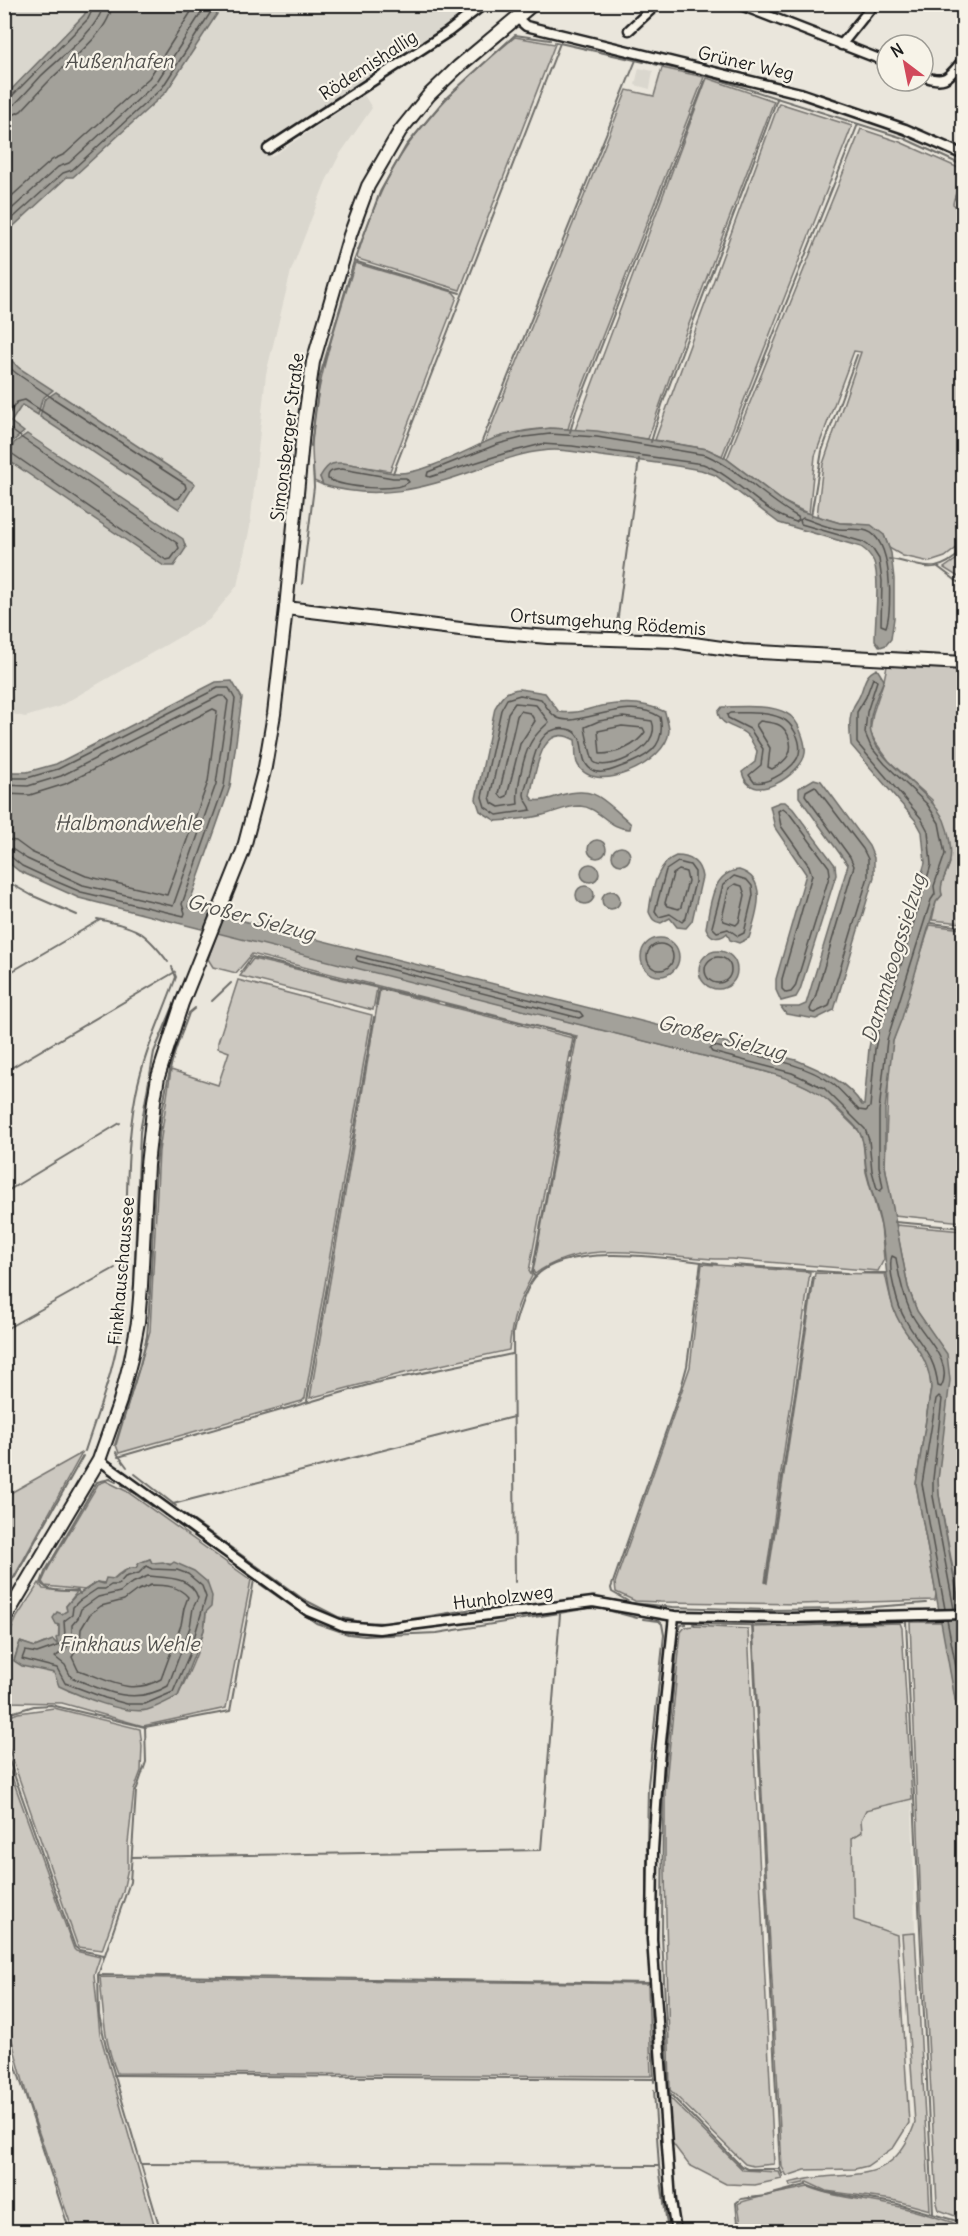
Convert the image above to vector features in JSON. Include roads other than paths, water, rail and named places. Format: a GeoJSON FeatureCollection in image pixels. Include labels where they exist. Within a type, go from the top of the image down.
{"type":"FeatureCollection","features":[{"type":"Feature","properties":{"kind":"main road","name":"Simonsberger Straße"},"geometry":{"type":"LineString","coordinates":[[222,905],[243,850],[265,767],[274,714],[303,431],[313,362],[359,208],[380,161],[400,131],[429,95],[458,67],[533,4]]}},
{"type":"Feature","properties":{"kind":"main road","name":"Ortsumgehung Rödemis"},"geometry":{"type":"LineString","coordinates":[[286,608],[477,631],[548,637],[673,641],[742,651],[963,663]]}},
{"type":"Feature","properties":{"kind":"main road","name":"Finkhauschaussee"},"geometry":{"type":"LineString","coordinates":[[4,1620],[99,1460],[120,1401],[138,1322],[150,1128],[159,1077],[182,1003],[222,905]]}},
{"type":"Feature","properties":{"kind":"street","name":"Rödemishallig"},"geometry":{"type":"LineString","coordinates":[[268,149],[448,32],[484,4]]}},
{"type":"Feature","properties":{"kind":"street"},"geometry":{"type":"LineString","coordinates":[[629,30],[657,4]]}},
{"type":"Feature","properties":{"kind":"street"},"geometry":{"type":"LineString","coordinates":[[738,4],[875,58]]}},
{"type":"Feature","properties":{"kind":"street"},"geometry":{"type":"LineString","coordinates":[[841,45],[874,4]]}},
{"type":"Feature","properties":{"kind":"street","name":"Grüner Weg"},"geometry":{"type":"LineString","coordinates":[[517,18],[526,26],[800,93],[905,129],[963,155]]}},
{"type":"Feature","properties":{"kind":"street"},"geometry":{"type":"LineString","coordinates":[[935,80],[939,81],[948,77],[963,59]]}},
{"type":"Feature","properties":{"kind":"street","name":"Hunholzweg"},"geometry":{"type":"LineString","coordinates":[[99,1460],[308,1611],[344,1626],[379,1629],[593,1602],[674,1616],[791,1618],[963,1614]]}},
{"type":"Feature","properties":{"kind":"street"},"geometry":{"type":"LineString","coordinates":[[674,1616],[659,1761],[653,1850],[652,1939],[671,2201],[676,2232]]}},
{"type":"Feature","properties":{"kind":"water","name":"Außenhafen"},"geometry":{"type":"Polygon","coordinates":[[[90,5],[223,5],[166,92],[73,177],[67,177],[5,234],[5,96],[84,15],[90,5]]]}},
{"type":"Feature","properties":{"kind":"water"},"geometry":{"type":"Polygon","coordinates":[[[5,354],[19,368],[53,390],[42,399],[38,415],[22,405],[11,422],[24,432],[12,442],[6,458],[4,457],[5,354]]]}},
{"type":"Feature","properties":{"kind":"water"},"geometry":{"type":"Polygon","coordinates":[[[56,392],[195,484],[179,509],[40,417],[44,400],[56,392]]]}},
{"type":"Feature","properties":{"kind":"water"},"geometry":{"type":"Polygon","coordinates":[[[550,428],[597,431],[707,449],[724,457],[784,502],[800,511],[840,523],[871,525],[884,535],[891,553],[894,618],[891,639],[886,645],[880,647],[875,640],[877,579],[874,562],[867,552],[861,547],[779,523],[715,475],[701,470],[557,450],[525,454],[438,483],[400,491],[343,490],[323,485],[320,477],[328,466],[339,463],[393,473],[411,472],[435,465],[495,438],[550,428]]]}},
{"type":"Feature","properties":{"kind":"water"},"geometry":{"type":"Polygon","coordinates":[[[27,434],[183,539],[186,548],[174,566],[164,566],[8,460],[14,443],[27,434]]]}},
{"type":"Feature","properties":{"kind":"water","name":"Halbmondwehle"},"geometry":{"type":"Polygon","coordinates":[[[877,669],[884,680],[870,720],[871,733],[883,755],[937,809],[946,825],[950,848],[949,865],[941,887],[942,895],[936,902],[902,1018],[893,1041],[885,1110],[885,1166],[908,1287],[917,1311],[947,1354],[950,1380],[938,1480],[963,1628],[963,1774],[961,1732],[916,1484],[931,1388],[929,1375],[926,1363],[897,1318],[893,1307],[888,1287],[881,1226],[867,1173],[862,1138],[855,1126],[826,1099],[787,1078],[79,898],[19,871],[5,860],[4,772],[27,772],[56,764],[216,682],[232,681],[242,698],[230,787],[188,907],[796,1060],[833,1077],[849,1089],[864,1105],[873,1027],[885,996],[925,863],[922,832],[916,821],[851,745],[851,712],[867,677],[877,669]]]}},
{"type":"Feature","properties":{"kind":"water"},"geometry":{"type":"Polygon","coordinates":[[[520,689],[545,693],[559,712],[576,712],[601,706],[625,704],[650,706],[665,712],[669,731],[665,743],[656,754],[628,772],[612,777],[597,777],[585,773],[577,763],[575,740],[563,736],[554,737],[547,743],[538,763],[530,796],[533,800],[543,800],[573,792],[591,793],[605,801],[628,821],[631,824],[630,829],[616,826],[593,810],[580,806],[532,817],[496,821],[480,811],[476,799],[495,708],[505,694],[520,689]]]}},
{"type":"Feature","properties":{"kind":"water"},"geometry":{"type":"Polygon","coordinates":[[[722,707],[764,707],[789,714],[797,723],[804,741],[805,753],[802,761],[786,778],[776,784],[765,788],[747,783],[742,772],[755,762],[757,751],[747,735],[722,721],[718,712],[722,707]]]}},
{"type":"Feature","properties":{"kind":"water"},"geometry":{"type":"Polygon","coordinates":[[[814,779],[821,781],[869,846],[874,858],[874,877],[834,1010],[816,1019],[786,1014],[781,1007],[799,1007],[806,1004],[848,865],[799,797],[799,788],[814,779]]]}},
{"type":"Feature","properties":{"kind":"water"},"geometry":{"type":"Polygon","coordinates":[[[785,802],[793,809],[835,865],[836,875],[800,990],[796,997],[781,1001],[776,990],[776,979],[806,874],[775,828],[770,806],[785,802]]]}},
{"type":"Feature","properties":{"kind":"water"},"geometry":{"type":"Polygon","coordinates":[[[597,840],[603,843],[606,849],[603,855],[597,858],[591,855],[588,849],[591,843],[597,840]]]}},
{"type":"Feature","properties":{"kind":"water"},"geometry":{"type":"Polygon","coordinates":[[[617,847],[625,847],[630,852],[628,863],[617,865],[612,860],[612,852],[617,847]]]}},
{"type":"Feature","properties":{"kind":"water"},"geometry":{"type":"Polygon","coordinates":[[[676,856],[694,861],[702,877],[692,921],[686,928],[677,927],[670,918],[661,923],[657,922],[649,912],[656,880],[664,865],[676,856]]]}},
{"type":"Feature","properties":{"kind":"water"},"geometry":{"type":"Polygon","coordinates":[[[590,864],[596,867],[599,873],[596,879],[590,882],[584,879],[581,873],[584,867],[590,864]]]}},
{"type":"Feature","properties":{"kind":"water"},"geometry":{"type":"Polygon","coordinates":[[[739,870],[755,881],[758,899],[749,938],[739,943],[730,940],[727,933],[718,938],[712,936],[706,928],[711,901],[718,883],[730,872],[739,870]]]}},
{"type":"Feature","properties":{"kind":"water"},"geometry":{"type":"Polygon","coordinates":[[[585,886],[591,889],[594,895],[591,901],[585,904],[579,901],[576,895],[579,889],[585,886]]]}},
{"type":"Feature","properties":{"kind":"water"},"geometry":{"type":"Polygon","coordinates":[[[607,891],[615,891],[620,896],[618,907],[607,909],[602,904],[602,896],[607,891]]]}},
{"type":"Feature","properties":{"kind":"water"},"geometry":{"type":"Polygon","coordinates":[[[660,938],[674,943],[679,957],[674,971],[660,976],[646,971],[641,957],[646,943],[660,938]]]}},
{"type":"Feature","properties":{"kind":"water"},"geometry":{"type":"Polygon","coordinates":[[[718,951],[732,956],[737,970],[732,984],[718,989],[704,984],[699,970],[704,956],[718,951]]]}},
{"type":"Feature","properties":{"kind":"water","name":"Finkhaus Wehle"},"geometry":{"type":"Polygon","coordinates":[[[150,1559],[152,1563],[163,1562],[170,1565],[174,1562],[194,1571],[207,1582],[212,1596],[211,1607],[206,1612],[204,1630],[178,1696],[147,1710],[127,1710],[90,1699],[59,1686],[54,1673],[22,1666],[14,1661],[20,1642],[35,1647],[53,1640],[58,1645],[56,1638],[59,1636],[59,1625],[53,1618],[57,1612],[62,1614],[67,1611],[66,1606],[75,1596],[97,1582],[104,1584],[106,1578],[115,1579],[127,1569],[136,1568],[139,1563],[150,1559]]]}},
{"type":"Feature","properties":{"kind":"waterway"},"geometry":{"type":"LineString","coordinates":[[311,446],[320,376],[354,261],[380,192],[406,146],[445,99],[515,35],[550,40]]}},
{"type":"Feature","properties":{"kind":"waterway"},"geometry":{"type":"LineString","coordinates":[[555,42],[644,62]]}},
{"type":"Feature","properties":{"kind":"waterway"},"geometry":{"type":"LineString","coordinates":[[393,473],[560,43]]}},
{"type":"Feature","properties":{"kind":"waterway"},"geometry":{"type":"LineString","coordinates":[[480,446],[636,60]]}},
{"type":"Feature","properties":{"kind":"waterway"},"geometry":{"type":"LineString","coordinates":[[654,64],[707,76],[903,138],[964,166]]}},
{"type":"Feature","properties":{"kind":"waterway"},"geometry":{"type":"LineString","coordinates":[[570,432],[576,411],[707,76]]}},
{"type":"Feature","properties":{"kind":"waterway"},"geometry":{"type":"LineString","coordinates":[[651,442],[662,405],[777,99]]}},
{"type":"Feature","properties":{"kind":"waterway"},"geometry":{"type":"LineString","coordinates":[[724,458],[858,124]]}},
{"type":"Feature","properties":{"kind":"waterway"},"geometry":{"type":"LineString","coordinates":[[964,188],[955,198],[964,209]]}},
{"type":"Feature","properties":{"kind":"waterway"},"geometry":{"type":"LineString","coordinates":[[354,261],[460,293]]}},
{"type":"Feature","properties":{"kind":"waterway"},"geometry":{"type":"LineString","coordinates":[[811,516],[822,451],[857,355]]}},
{"type":"Feature","properties":{"kind":"waterway"},"geometry":{"type":"LineString","coordinates":[[616,631],[639,459]]}},
{"type":"Feature","properties":{"kind":"waterway"},"geometry":{"type":"LineString","coordinates":[[302,584],[314,487],[313,465]]}},
{"type":"Feature","properties":{"kind":"waterway"},"geometry":{"type":"LineString","coordinates":[[889,559],[935,567],[953,559],[964,550]]}},
{"type":"Feature","properties":{"kind":"waterway"},"geometry":{"type":"LineString","coordinates":[[938,567],[958,582],[964,583]]}},
{"type":"Feature","properties":{"kind":"waterway"},"geometry":{"type":"LineString","coordinates":[[4,880],[31,895],[77,915]]}},
{"type":"Feature","properties":{"kind":"waterway"},"geometry":{"type":"LineString","coordinates":[[97,919],[138,931],[168,962]]}},
{"type":"Feature","properties":{"kind":"waterway"},"geometry":{"type":"LineString","coordinates":[[4,976],[100,920]]}},
{"type":"Feature","properties":{"kind":"waterway"},"geometry":{"type":"LineString","coordinates":[[931,923],[964,927]]}},
{"type":"Feature","properties":{"kind":"waterway","name":"Großer Sielzug"},"geometry":{"type":"LineString","coordinates":[[194,958],[205,927]]}},
{"type":"Feature","properties":{"kind":"waterway"},"geometry":{"type":"LineString","coordinates":[[252,957],[438,1002]]}},
{"type":"Feature","properties":{"kind":"waterway"},"geometry":{"type":"LineString","coordinates":[[241,972],[251,958]]}},
{"type":"Feature","properties":{"kind":"waterway"},"geometry":{"type":"LineString","coordinates":[[85,1451],[119,1337],[124,1292],[129,1149],[136,1093],[148,1049],[176,977],[172,967]]}},
{"type":"Feature","properties":{"kind":"waterway"},"geometry":{"type":"LineString","coordinates":[[4,1072],[175,972]]}},
{"type":"Feature","properties":{"kind":"waterway"},"geometry":{"type":"LineString","coordinates":[[133,1308],[140,1132],[154,1052],[185,979]]}},
{"type":"Feature","properties":{"kind":"waterway"},"geometry":{"type":"LineString","coordinates":[[212,1001],[231,983]]}},
{"type":"Feature","properties":{"kind":"waterway"},"geometry":{"type":"LineString","coordinates":[[376,1005],[379,988]]}},
{"type":"Feature","properties":{"kind":"waterway"},"geometry":{"type":"LineString","coordinates":[[445,1004],[571,1035],[575,1038]]}},
{"type":"Feature","properties":{"kind":"waterway"},"geometry":{"type":"LineString","coordinates":[[115,1445],[147,1336],[156,1169],[164,1103],[176,1048],[189,1013],[195,1008]]}},
{"type":"Feature","properties":{"kind":"waterway"},"geometry":{"type":"LineString","coordinates":[[307,1401],[374,1017]]}},
{"type":"Feature","properties":{"kind":"waterway"},"geometry":{"type":"LineString","coordinates":[[571,1057],[575,1037]]}},
{"type":"Feature","properties":{"kind":"waterway"},"geometry":{"type":"LineString","coordinates":[[535,1277],[532,1273],[570,1064]]}},
{"type":"Feature","properties":{"kind":"waterway"},"geometry":{"type":"LineString","coordinates":[[4,1193],[120,1123]]}},
{"type":"Feature","properties":{"kind":"waterway"},"geometry":{"type":"LineString","coordinates":[[895,1222],[964,1228]]}},
{"type":"Feature","properties":{"kind":"waterway"},"geometry":{"type":"LineString","coordinates":[[515,1582],[513,1333],[521,1304],[531,1282],[550,1266],[571,1259],[595,1256],[649,1256],[717,1264]]}},
{"type":"Feature","properties":{"kind":"waterway"},"geometry":{"type":"LineString","coordinates":[[701,1262],[687,1366],[611,1588],[612,1592],[631,1603],[673,1607],[766,1610],[847,1609],[926,1603]]}},
{"type":"Feature","properties":{"kind":"waterway"},"geometry":{"type":"LineString","coordinates":[[733,1265],[847,1273]]}},
{"type":"Feature","properties":{"kind":"waterway"},"geometry":{"type":"LineString","coordinates":[[4,1330],[115,1268]]}},
{"type":"Feature","properties":{"kind":"waterway"},"geometry":{"type":"LineString","coordinates":[[862,1273],[886,1273]]}},
{"type":"Feature","properties":{"kind":"waterway"},"geometry":{"type":"LineString","coordinates":[[766,1582],[813,1277]]}},
{"type":"Feature","properties":{"kind":"waterway"},"geometry":{"type":"LineString","coordinates":[[118,1457],[375,1383],[512,1354]]}},
{"type":"Feature","properties":{"kind":"waterway"},"geometry":{"type":"LineString","coordinates":[[105,1424],[118,1384]]}},
{"type":"Feature","properties":{"kind":"waterway"},"geometry":{"type":"LineString","coordinates":[[173,1504],[513,1417]]}},
{"type":"Feature","properties":{"kind":"waterway"},"geometry":{"type":"LineString","coordinates":[[94,1455],[98,1446]]}},
{"type":"Feature","properties":{"kind":"waterway"},"geometry":{"type":"LineString","coordinates":[[116,1452],[127,1467]]}},
{"type":"Feature","properties":{"kind":"waterway"},"geometry":{"type":"LineString","coordinates":[[4,1585],[15,1577],[83,1456]]}},
{"type":"Feature","properties":{"kind":"waterway"},"geometry":{"type":"LineString","coordinates":[[135,1474],[176,1506]]}},
{"type":"Feature","properties":{"kind":"waterway"},"geometry":{"type":"LineString","coordinates":[[80,1594],[78,1591],[53,1590],[41,1583],[45,1572],[97,1482],[110,1479],[116,1482]]}},
{"type":"Feature","properties":{"kind":"waterway"},"geometry":{"type":"LineString","coordinates":[[122,1485],[231,1562]]}},
{"type":"Feature","properties":{"kind":"waterway"},"geometry":{"type":"LineString","coordinates":[[184,1514],[303,1599],[338,1617],[361,1622],[387,1623],[510,1603],[516,1598]]}},
{"type":"Feature","properties":{"kind":"waterway"},"geometry":{"type":"LineString","coordinates":[[161,2232],[106,2046],[99,2015],[98,1975],[130,1882],[136,1791],[146,1762],[145,1727],[230,1711],[254,1580],[237,1566]]}},
{"type":"Feature","properties":{"kind":"waterway"},"geometry":{"type":"LineString","coordinates":[[254,1580],[316,1623],[348,1634],[365,1636],[437,1633],[590,1608],[637,1618]]}},
{"type":"Feature","properties":{"kind":"waterway"},"geometry":{"type":"LineString","coordinates":[[132,1857],[541,1850],[560,1614]]}},
{"type":"Feature","properties":{"kind":"waterway"},"geometry":{"type":"LineString","coordinates":[[643,1619],[659,1621],[662,1624],[664,1635],[648,1785],[647,1850]]}},
{"type":"Feature","properties":{"kind":"waterway"},"geometry":{"type":"LineString","coordinates":[[921,1621],[942,1620]]}},
{"type":"Feature","properties":{"kind":"waterway"},"geometry":{"type":"LineString","coordinates":[[906,1621],[933,2213]]}},
{"type":"Feature","properties":{"kind":"waterway"},"geometry":{"type":"LineString","coordinates":[[789,1626],[914,1621]]}},
{"type":"Feature","properties":{"kind":"waterway"},"geometry":{"type":"LineString","coordinates":[[686,1624],[681,1625],[679,1630],[663,1794],[662,1935],[669,2090],[670,2094],[741,2166],[747,2169],[780,2169]]}},
{"type":"Feature","properties":{"kind":"waterway"},"geometry":{"type":"LineString","coordinates":[[693,1624],[781,1626]]}},
{"type":"Feature","properties":{"kind":"waterway"},"geometry":{"type":"LineString","coordinates":[[752,1625],[780,2169],[783,2176]]}},
{"type":"Feature","properties":{"kind":"waterway"},"geometry":{"type":"LineString","coordinates":[[4,1715],[34,1706],[51,1705],[145,1727]]}},
{"type":"Feature","properties":{"kind":"waterway"},"geometry":{"type":"LineString","coordinates":[[4,1746],[75,1947],[79,1950],[104,1955]]}},
{"type":"Feature","properties":{"kind":"waterway"},"geometry":{"type":"LineString","coordinates":[[647,1859],[648,1934]]}},
{"type":"Feature","properties":{"kind":"waterway"},"geometry":{"type":"LineString","coordinates":[[649,1949],[650,1988]]}},
{"type":"Feature","properties":{"kind":"waterway"},"geometry":{"type":"LineString","coordinates":[[98,1975],[650,1983]]}},
{"type":"Feature","properties":{"kind":"waterway"},"geometry":{"type":"LineString","coordinates":[[650,1992],[654,2082]]}},
{"type":"Feature","properties":{"kind":"waterway"},"geometry":{"type":"LineString","coordinates":[[4,2030],[70,2232]]}},
{"type":"Feature","properties":{"kind":"waterway"},"geometry":{"type":"LineString","coordinates":[[114,2075],[654,2079]]}},
{"type":"Feature","properties":{"kind":"waterway"},"geometry":{"type":"LineString","coordinates":[[654,2090],[659,2166],[668,2232]]}},
{"type":"Feature","properties":{"kind":"waterway"},"geometry":{"type":"LineString","coordinates":[[140,2164],[659,2166]]}},
{"type":"Feature","properties":{"kind":"waterway"},"geometry":{"type":"LineString","coordinates":[[739,2232],[736,2203],[741,2199],[765,2196],[806,2185],[825,2192],[894,2203],[964,2223]]}},
{"type":"Feature","properties":{"kind":"water label","name":"Dammkoogssielzug"},"geometry":{"type":"Point","coordinates":[893,958]}}]}
